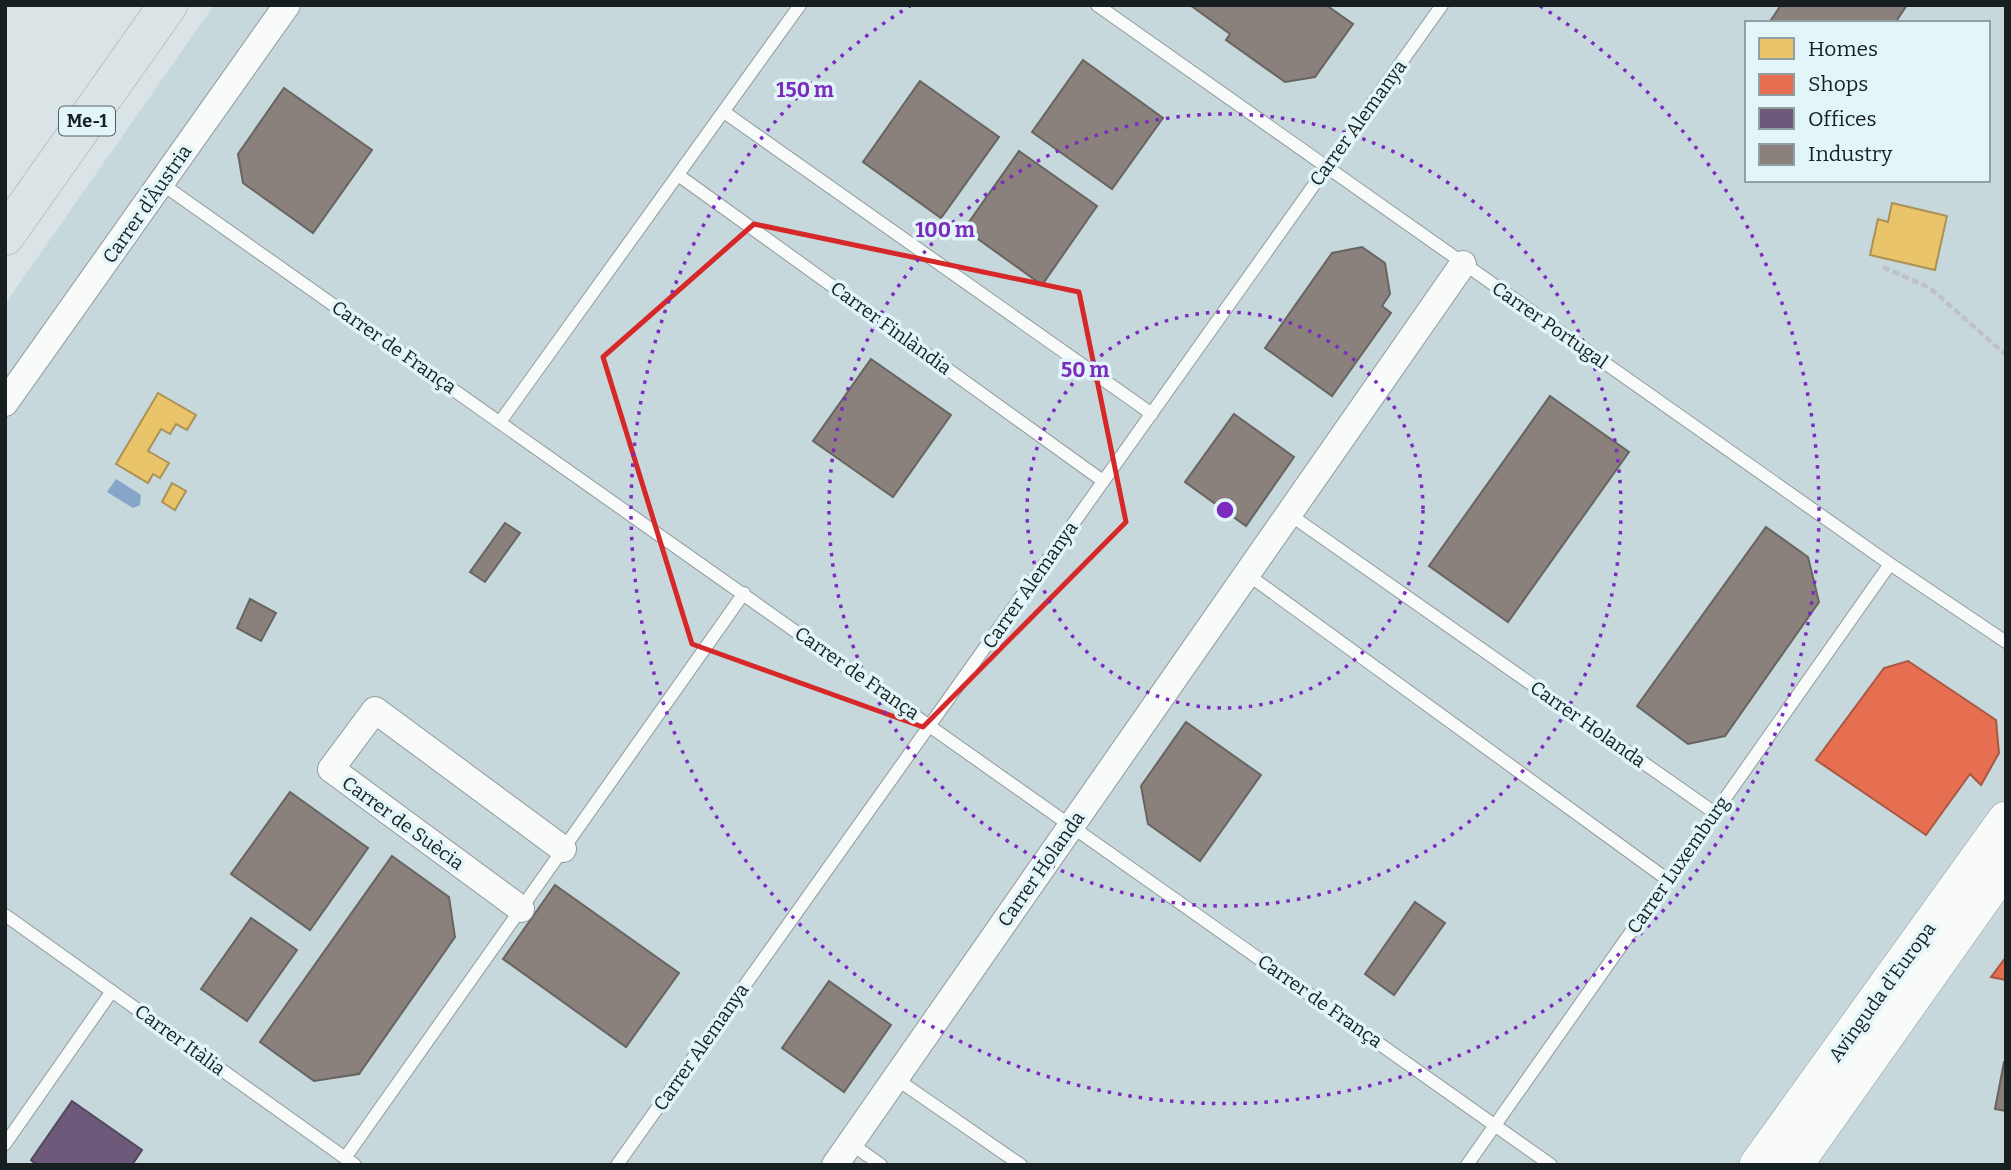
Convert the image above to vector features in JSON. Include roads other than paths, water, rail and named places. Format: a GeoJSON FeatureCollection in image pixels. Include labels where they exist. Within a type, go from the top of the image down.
{"type":"FeatureCollection","features":[{"type":"Feature","properties":{"kind":"main road","name":"Me-1"},"geometry":{"type":"LineString","coordinates":[[5,236],[168,5]]}},
{"type":"Feature","properties":{"kind":"street","name":"Carrer d'Àustria"},"geometry":{"type":"LineString","coordinates":[[5,403],[287,5]]}},
{"type":"Feature","properties":{"kind":"street","name":"Carrer Holanda"},"geometry":{"type":"LineString","coordinates":[[835,1165],[1463,264]]}},
{"type":"Feature","properties":{"kind":"street","name":"Carrer de Suècia"},"geometry":{"type":"LineString","coordinates":[[521,909],[331,769],[375,710],[563,849]]}},
{"type":"Feature","properties":{"kind":"street","name":"Avinguda d'Europa"},"geometry":{"type":"LineString","coordinates":[[1758,1165],[2006,820]]}},
{"type":"Feature","properties":{"kind":"street","name":"Avinguda d'Europa"},"geometry":{"type":"LineString","coordinates":[[1794,1165],[2006,865]]}},
{"type":"Feature","properties":{"kind":"lane"},"geometry":{"type":"LineString","coordinates":[[500,422],[800,5]]}},
{"type":"Feature","properties":{"kind":"lane","name":"Carrer Portugal"},"geometry":{"type":"LineString","coordinates":[[1097,5],[1889,564],[2006,642]]}},
{"type":"Feature","properties":{"kind":"lane","name":"Carrer Alemanya"},"geometry":{"type":"LineString","coordinates":[[617,1165],[1442,5]]}},
{"type":"Feature","properties":{"kind":"lane"},"geometry":{"type":"LineString","coordinates":[[724,112],[1152,414]]}},
{"type":"Feature","properties":{"kind":"lane","name":"Carrer Finlàndia"},"geometry":{"type":"LineString","coordinates":[[678,175],[1103,481]]}},
{"type":"Feature","properties":{"kind":"lane","name":"Carrer de França"},"geometry":{"type":"LineString","coordinates":[[162,184],[1072,824],[1551,1165]]}},
{"type":"Feature","properties":{"kind":"lane","name":"Carrer Holanda"},"geometry":{"type":"LineString","coordinates":[[1289,514],[1715,813]]}},
{"type":"Feature","properties":{"kind":"lane","name":"Carrer Luxemburg"},"geometry":{"type":"LineString","coordinates":[[1467,1165],[1889,564]]}},
{"type":"Feature","properties":{"kind":"lane"},"geometry":{"type":"LineString","coordinates":[[1247,573],[1668,880]]}},
{"type":"Feature","properties":{"kind":"lane"},"geometry":{"type":"LineString","coordinates":[[350,1161],[521,909],[744,593]]}},
{"type":"Feature","properties":{"kind":"lane","name":"Carrer Itàlia"},"geometry":{"type":"LineString","coordinates":[[5,915],[350,1161]]}},
{"type":"Feature","properties":{"kind":"lane"},"geometry":{"type":"LineString","coordinates":[[5,1144],[112,991]]}},
{"type":"Feature","properties":{"kind":"lane"},"geometry":{"type":"LineString","coordinates":[[895,1077],[1021,1165]]}},
{"type":"Feature","properties":{"kind":"lane"},"geometry":{"type":"LineString","coordinates":[[850,1143],[881,1165]]}},
{"type":"Feature","properties":{"kind":"water"},"geometry":{"type":"Polygon","coordinates":[[[116,479],[141,495],[140,505],[133,508],[107,492],[116,479]]]}}]}
